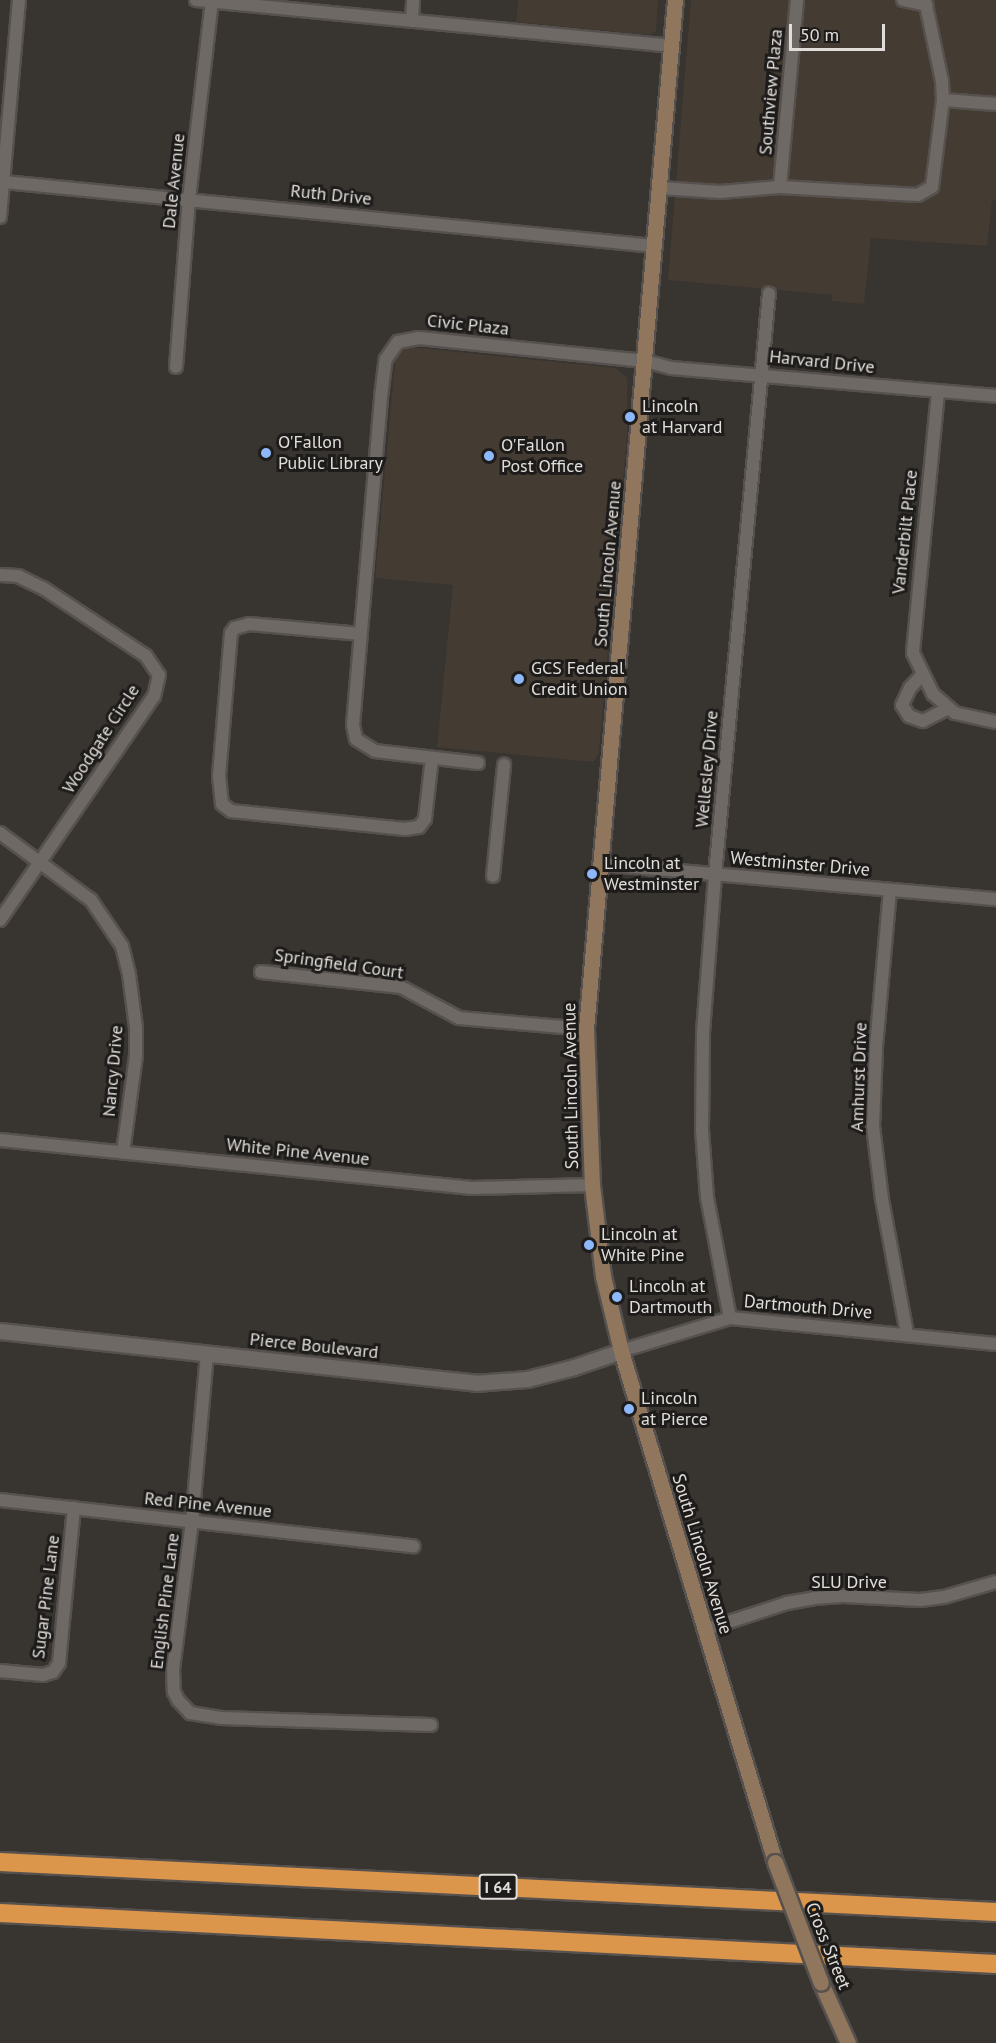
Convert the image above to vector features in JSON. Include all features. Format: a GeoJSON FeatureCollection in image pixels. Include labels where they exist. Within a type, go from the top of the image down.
{"type":"FeatureCollection","features":[{"type":"Feature","properties":{"kind":"highway","name":"I 64"},"geometry":{"type":"LineString","coordinates":[[0,1862],[996,1912]]}},
{"type":"Feature","properties":{"kind":"highway"},"geometry":{"type":"LineString","coordinates":[[0,1913],[996,1964]]}},
{"type":"Feature","properties":{"kind":"highway"},"geometry":{"type":"LineString","coordinates":[[915,1961],[996,1975]]}},
{"type":"Feature","properties":{"kind":"main road","name":"South Lincoln Avenue"},"geometry":{"type":"LineString","coordinates":[[675,0],[586,1029],[592,1185],[603,1276],[621,1351],[775,1862]]}},
{"type":"Feature","properties":{"kind":"main road","name":"Cross Street"},"geometry":{"type":"LineString","coordinates":[[775,1862],[821,1983],[848,2043]]}},
{"type":"Feature","properties":{"kind":"street"},"geometry":{"type":"LineString","coordinates":[[0,217],[4,182],[5,89],[19,0]]}},
{"type":"Feature","properties":{"kind":"street"},"geometry":{"type":"LineString","coordinates":[[196,0],[671,46]]}},
{"type":"Feature","properties":{"kind":"street"},"geometry":{"type":"LineString","coordinates":[[412,21],[413,0]]}},
{"type":"Feature","properties":{"kind":"street","name":"Southview Plaza"},"geometry":{"type":"LineString","coordinates":[[780,187],[797,0]]}},
{"type":"Feature","properties":{"kind":"street"},"geometry":{"type":"LineString","coordinates":[[660,188],[720,192],[780,187],[918,195],[932,187],[943,100],[942,81],[926,3],[903,0]]}},
{"type":"Feature","properties":{"kind":"street","name":"Dale Avenue"},"geometry":{"type":"LineString","coordinates":[[176,367],[189,199],[212,1]]}},
{"type":"Feature","properties":{"kind":"street"},"geometry":{"type":"LineString","coordinates":[[943,100],[996,104]]}},
{"type":"Feature","properties":{"kind":"street","name":"Ruth Drive"},"geometry":{"type":"LineString","coordinates":[[4,182],[654,246]]}},
{"type":"Feature","properties":{"kind":"street","name":"Wellesley Drive"},"geometry":{"type":"LineString","coordinates":[[730,1318],[707,1197],[702,1130],[704,1032],[715,875],[769,293]]}},
{"type":"Feature","properties":{"kind":"street","name":"Civic Plaza"},"geometry":{"type":"LineString","coordinates":[[361,634],[384,371],[391,349],[398,342],[419,338],[645,361]]}},
{"type":"Feature","properties":{"kind":"street","name":"Harvard Drive"},"geometry":{"type":"LineString","coordinates":[[645,361],[671,368],[996,396]]}},
{"type":"Feature","properties":{"kind":"street","name":"Vanderbilt Place"},"geometry":{"type":"LineString","coordinates":[[938,392],[913,652],[933,694],[955,712],[996,722]]}},
{"type":"Feature","properties":{"kind":"street","name":"Woodgate Circle"},"geometry":{"type":"LineString","coordinates":[[0,575],[18,576],[43,588],[146,656],[159,675],[154,696],[0,920]]}},
{"type":"Feature","properties":{"kind":"street"},"geometry":{"type":"LineString","coordinates":[[432,758],[425,819],[419,827],[405,829],[231,811],[222,804],[219,776],[231,633],[234,628],[249,624],[361,634],[353,725],[356,739],[375,751],[478,763]]}},
{"type":"Feature","properties":{"kind":"street"},"geometry":{"type":"LineString","coordinates":[[922,674],[910,688],[902,705],[909,716],[923,721],[950,708]]}},
{"type":"Feature","properties":{"kind":"street"},"geometry":{"type":"LineString","coordinates":[[493,876],[504,765]]}},
{"type":"Feature","properties":{"kind":"street","name":"Nancy Drive"},"geometry":{"type":"LineString","coordinates":[[0,833],[90,900],[109,923],[122,946],[129,974],[136,1028],[136,1056],[123,1152]]}},
{"type":"Feature","properties":{"kind":"street","name":"Westminster Drive"},"geometry":{"type":"LineString","coordinates":[[601,864],[996,899]]}},
{"type":"Feature","properties":{"kind":"street","name":"Amhurst Drive"},"geometry":{"type":"LineString","coordinates":[[890,890],[876,1048],[873,1126],[882,1199],[908,1334]]}},
{"type":"Feature","properties":{"kind":"street","name":"Springfield Court"},"geometry":{"type":"LineString","coordinates":[[261,972],[401,987],[459,1018],[586,1029]]}},
{"type":"Feature","properties":{"kind":"street","name":"White Pine Avenue"},"geometry":{"type":"LineString","coordinates":[[0,1140],[470,1188],[592,1185]]}},
{"type":"Feature","properties":{"kind":"street","name":"Dartmouth Drive"},"geometry":{"type":"LineString","coordinates":[[621,1351],[730,1318],[996,1344]]}},
{"type":"Feature","properties":{"kind":"street","name":"Pierce Boulevard"},"geometry":{"type":"LineString","coordinates":[[0,1331],[476,1383],[527,1378],[574,1367],[621,1351]]}},
{"type":"Feature","properties":{"kind":"street","name":"English Pine Lane"},"geometry":{"type":"LineString","coordinates":[[207,1354],[192,1521],[173,1669],[174,1692],[183,1709],[200,1716],[222,1718],[431,1725]]}},
{"type":"Feature","properties":{"kind":"street","name":"Red Pine Avenue"},"geometry":{"type":"LineString","coordinates":[[0,1500],[413,1546]]}},
{"type":"Feature","properties":{"kind":"street","name":"Sugar Pine Lane"},"geometry":{"type":"LineString","coordinates":[[0,1671],[43,1675],[53,1671],[59,1663],[74,1508]]}},
{"type":"Feature","properties":{"kind":"street","name":"SLU Drive"},"geometry":{"type":"LineString","coordinates":[[704,1630],[787,1603],[814,1598],[843,1596],[920,1600],[944,1597],[996,1582]]}},
{"type":"Feature","properties":{"kind":"shaded area"},"geometry":{"type":"Polygon","coordinates":[[[518,0],[658,0],[656,31],[651,34],[639,34],[516,22],[518,0]]]}},
{"type":"Feature","properties":{"kind":"shaded area"},"geometry":{"type":"Polygon","coordinates":[[[691,0],[996,0],[996,200],[992,200],[987,246],[871,238],[864,304],[832,301],[832,295],[668,280],[691,0]]]}},
{"type":"Feature","properties":{"kind":"shaded area"},"geometry":{"type":"Polygon","coordinates":[[[409,347],[616,368],[627,378],[627,436],[599,753],[593,762],[437,747],[453,585],[375,578],[395,362],[399,353],[409,347]]]}},
{"type":"Feature","properties":{"kind":"place","name":"Lincoln at Harvard"},"geometry":{"type":"Point","coordinates":[630,417]}},
{"type":"Feature","properties":{"kind":"place","name":"O'Fallon Public Library"},"geometry":{"type":"Point","coordinates":[266,453]}},
{"type":"Feature","properties":{"kind":"place","name":"O'Fallon Post Office"},"geometry":{"type":"Point","coordinates":[489,456]}},
{"type":"Feature","properties":{"kind":"place","name":"GCS Federal Credit Union"},"geometry":{"type":"Point","coordinates":[519,679]}},
{"type":"Feature","properties":{"kind":"place","name":"Lincoln at Westminster"},"geometry":{"type":"Point","coordinates":[592,874]}},
{"type":"Feature","properties":{"kind":"place","name":"Lincoln at White Pine"},"geometry":{"type":"Point","coordinates":[589,1245]}},
{"type":"Feature","properties":{"kind":"place","name":"Lincoln at Dartmouth"},"geometry":{"type":"Point","coordinates":[617,1297]}},
{"type":"Feature","properties":{"kind":"place","name":"Lincoln at Pierce"},"geometry":{"type":"Point","coordinates":[629,1409]}}]}
